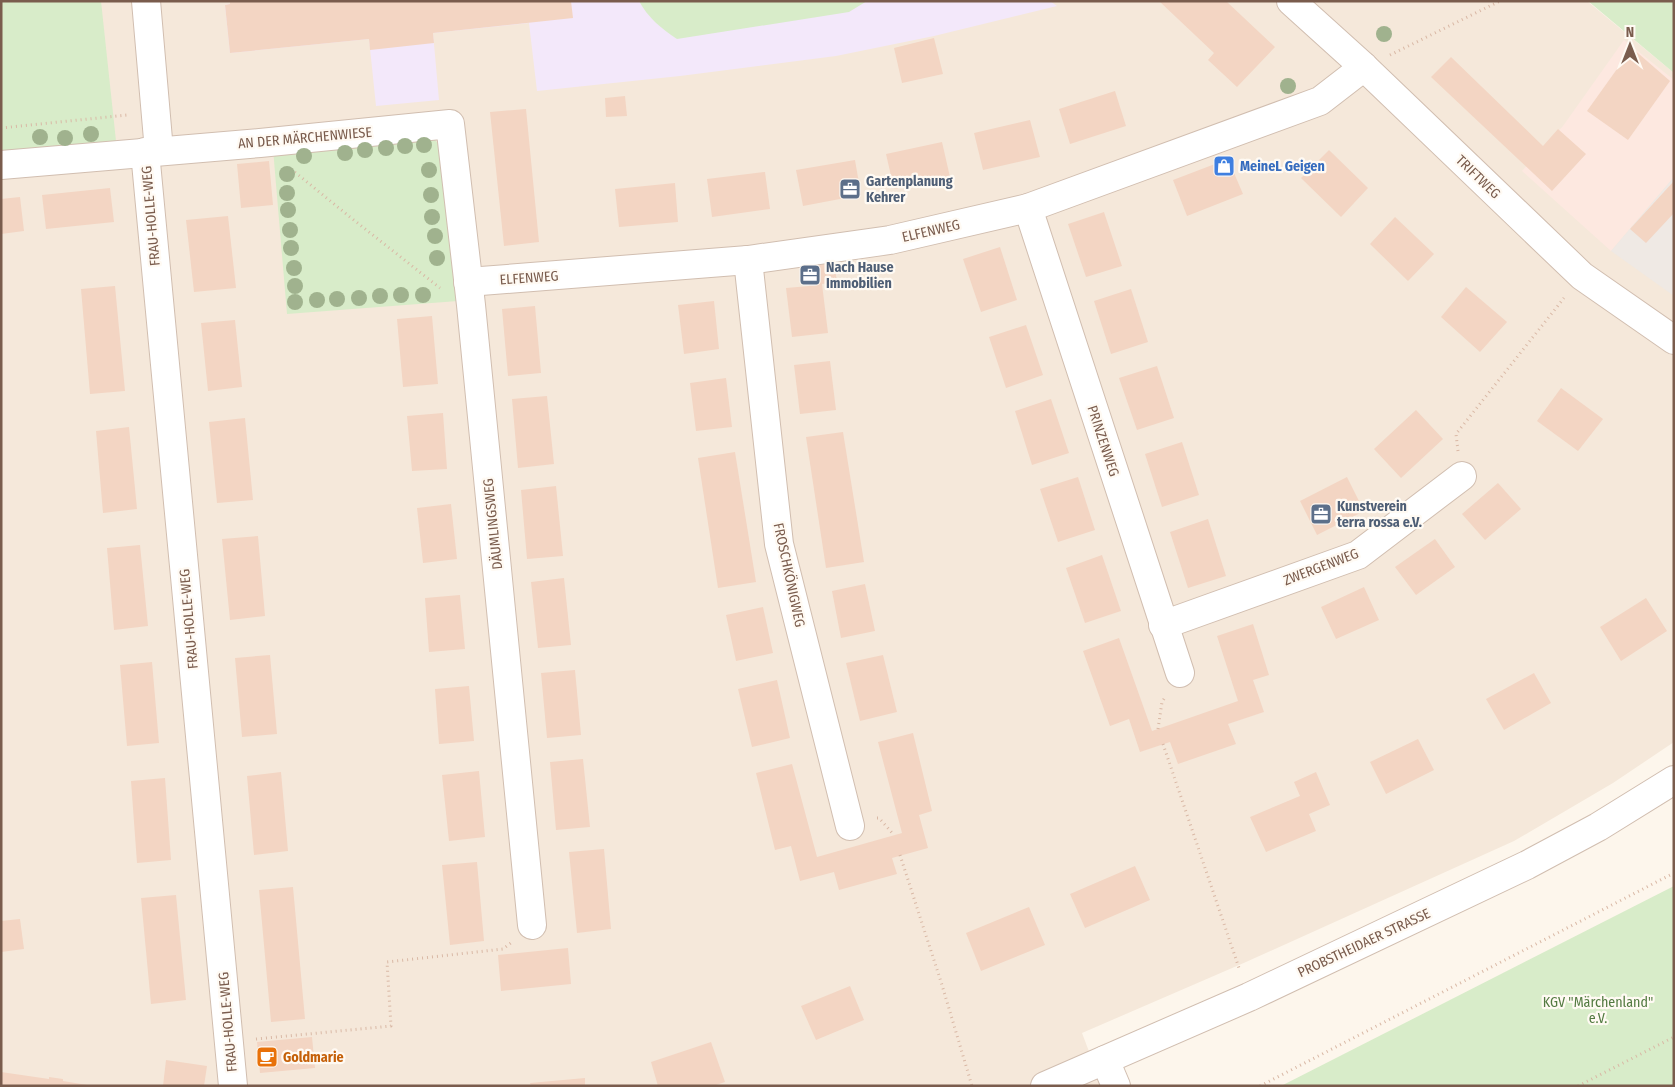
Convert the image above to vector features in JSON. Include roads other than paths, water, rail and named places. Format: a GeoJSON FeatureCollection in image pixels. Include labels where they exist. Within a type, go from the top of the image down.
{"type":"FeatureCollection","features":[{"type":"Feature","properties":{"kind":"street"},"geometry":{"type":"LineString","coordinates":[[146,1],[152,151]]}},
{"type":"Feature","properties":{"kind":"street","name":"TRIFTWEG"},"geometry":{"type":"LineString","coordinates":[[1291,1],[1582,276],[1674,340]]}},
{"type":"Feature","properties":{"kind":"street","name":"ELFENWEG"},"geometry":{"type":"LineString","coordinates":[[468,286],[748,260],[890,240],[1028,208],[1320,100],[1364,68]]}},
{"type":"Feature","properties":{"kind":"street","name":"AN DER MÄRCHENWIESE"},"geometry":{"type":"LineString","coordinates":[[1,165],[260,143],[450,124]]}},
{"type":"Feature","properties":{"kind":"street","name":"DÄUMLINGSWEG"},"geometry":{"type":"LineString","coordinates":[[450,124],[532,925]]}},
{"type":"Feature","properties":{"kind":"street","name":"FRAU-HOLLE-WEG"},"geometry":{"type":"LineString","coordinates":[[152,151],[233,1086]]}},
{"type":"Feature","properties":{"kind":"street","name":"PRINZENWEG"},"geometry":{"type":"LineString","coordinates":[[1028,208],[1180,673]]}},
{"type":"Feature","properties":{"kind":"street","name":"FROSCHKÖNIGWEG"},"geometry":{"type":"LineString","coordinates":[[748,260],[779,544],[850,826]]}},
{"type":"Feature","properties":{"kind":"street","name":"ZWERGENWEG"},"geometry":{"type":"LineString","coordinates":[[1163,625],[1358,555],[1462,476]]}},
{"type":"Feature","properties":{"kind":"street","name":"PROBSTHEIDAER STRASSE"},"geometry":{"type":"LineString","coordinates":[[1044,1086],[1249,997],[1527,865],[1598,827],[1674,780]]}},
{"type":"Feature","properties":{"kind":"street"},"geometry":{"type":"LineString","coordinates":[[1105,1060],[1116,1086]]}},
{"type":"Feature","properties":{"kind":"place","name":"MeineL Geigen"},"geometry":{"type":"Point","coordinates":[1224,166]}},
{"type":"Feature","properties":{"kind":"place","name":"Gartenplanung Kehrer"},"geometry":{"type":"Point","coordinates":[850,189]}},
{"type":"Feature","properties":{"kind":"place","name":"Nach Hause Immobilien"},"geometry":{"type":"Point","coordinates":[810,275]}},
{"type":"Feature","properties":{"kind":"place","name":"Kunstverein terra rossa e.V."},"geometry":{"type":"Point","coordinates":[1321,514]}},
{"type":"Feature","properties":{"kind":"place","name":"Goldmarie"},"geometry":{"type":"Point","coordinates":[267,1057]}},
{"type":"Feature","properties":{"kind":"park label","name":"KGV \"Märchenland\" e.V."},"geometry":{"type":"Point","coordinates":[1598,1010]}}]}
